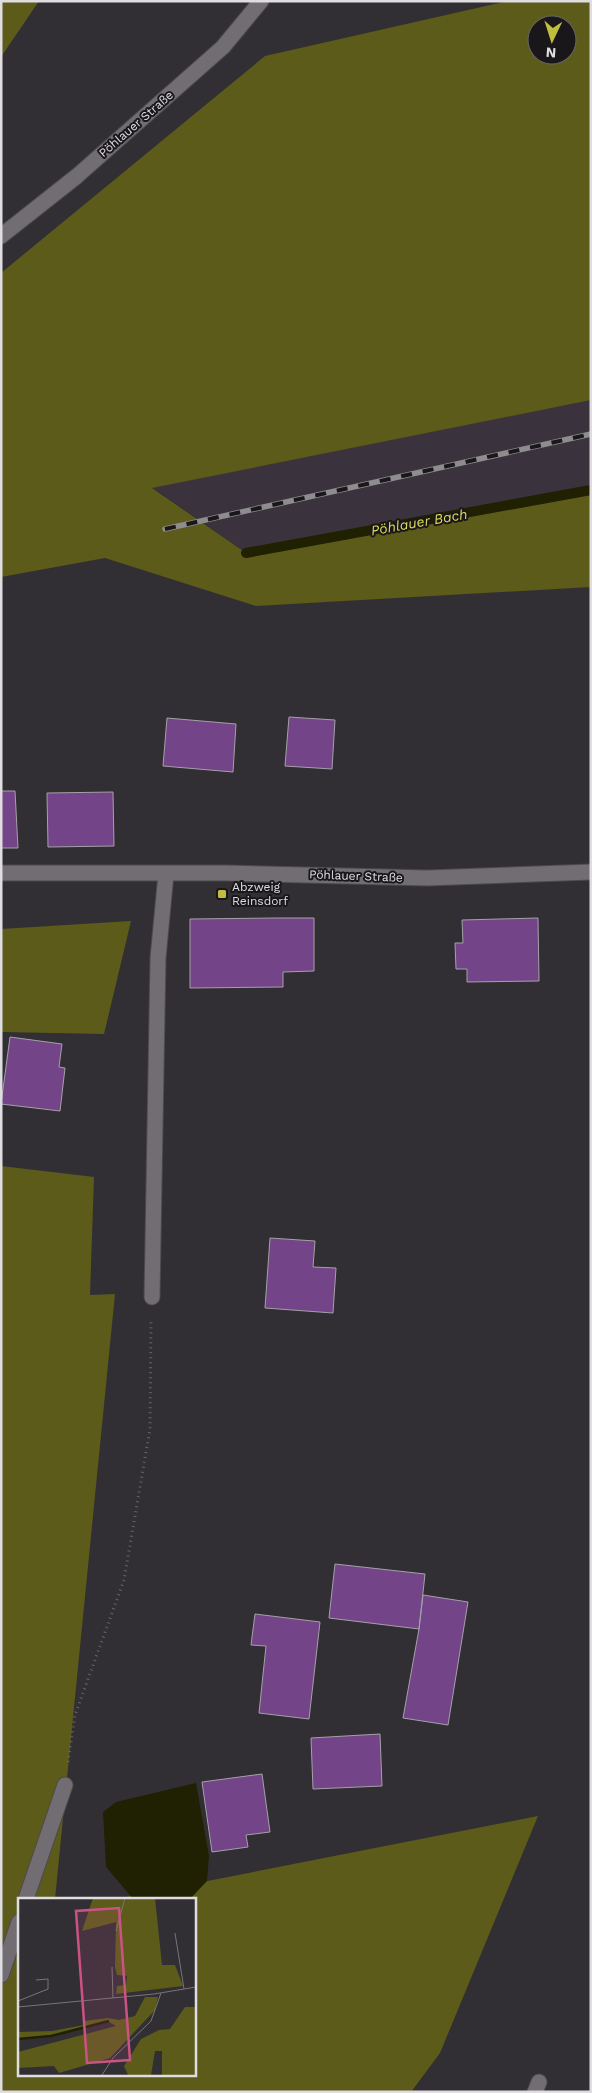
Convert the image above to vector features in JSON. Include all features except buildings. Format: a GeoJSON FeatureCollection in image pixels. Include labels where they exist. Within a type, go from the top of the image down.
{"type":"FeatureCollection","features":[{"type":"Feature","properties":{"kind":"street","name":"Pöhlauer Straße"},"geometry":{"type":"LineString","coordinates":[[1,236],[78,176],[223,47],[260,1]]}},
{"type":"Feature","properties":{"kind":"street","name":"Pöhlauer Straße"},"geometry":{"type":"LineString","coordinates":[[1,873],[225,873],[427,878],[591,872]]}},
{"type":"Feature","properties":{"kind":"street"},"geometry":{"type":"LineString","coordinates":[[152,1297],[158,958],[166,874]]}},
{"type":"Feature","properties":{"kind":"street"},"geometry":{"type":"LineString","coordinates":[[26,1898],[65,1785]]}},
{"type":"Feature","properties":{"kind":"street"},"geometry":{"type":"LineString","coordinates":[[1,1974],[18,1925]]}},
{"type":"Feature","properties":{"kind":"path"},"geometry":{"type":"LineString","coordinates":[[65,1785],[75,1715],[124,1580],[150,1429],[152,1297]]}},
{"type":"Feature","properties":{"kind":"shaded area"},"geometry":{"type":"Polygon","coordinates":[[[1,1],[39,1],[1,57],[1,1]]]}},
{"type":"Feature","properties":{"kind":"shaded area"},"geometry":{"type":"Polygon","coordinates":[[[508,1],[591,1],[591,400],[152,488],[246,553],[591,490],[591,587],[256,606],[105,558],[1,577],[1,273],[265,56],[508,1]]]}},
{"type":"Feature","properties":{"kind":"shaded area"},"geometry":{"type":"Polygon","coordinates":[[[591,400],[591,490],[246,553],[152,487],[591,400]]]}},
{"type":"Feature","properties":{"kind":"shaded area"},"geometry":{"type":"Polygon","coordinates":[[[131,921],[104,1034],[1,1032],[1,929],[131,921]]]}},
{"type":"Feature","properties":{"kind":"shaded area"},"geometry":{"type":"Polygon","coordinates":[[[1,1166],[94,1177],[90,1295],[115,1294],[55,1898],[18,1898],[18,2076],[195,2076],[195,1898],[121,1898],[538,1816],[440,2053],[411,2092],[1,2092],[1,1166]]]}},
{"type":"Feature","properties":{"kind":"shaded area"},"geometry":{"type":"Polygon","coordinates":[[[196,1783],[209,1856],[207,1881],[191,1898],[132,1898],[106,1867],[103,1812],[116,1802],[196,1783]]]}},
{"type":"Feature","properties":{"kind":"waterway","name":"Pöhlauer Bach"},"geometry":{"type":"LineString","coordinates":[[246,553],[591,490]]}},
{"type":"Feature","properties":{"kind":"railway"},"geometry":{"type":"LineString","coordinates":[[165,529],[591,434]]}},
{"type":"Feature","properties":{"kind":"place","name":"Abzweig Reinsdorf"},"geometry":{"type":"Point","coordinates":[222,894]}}]}
